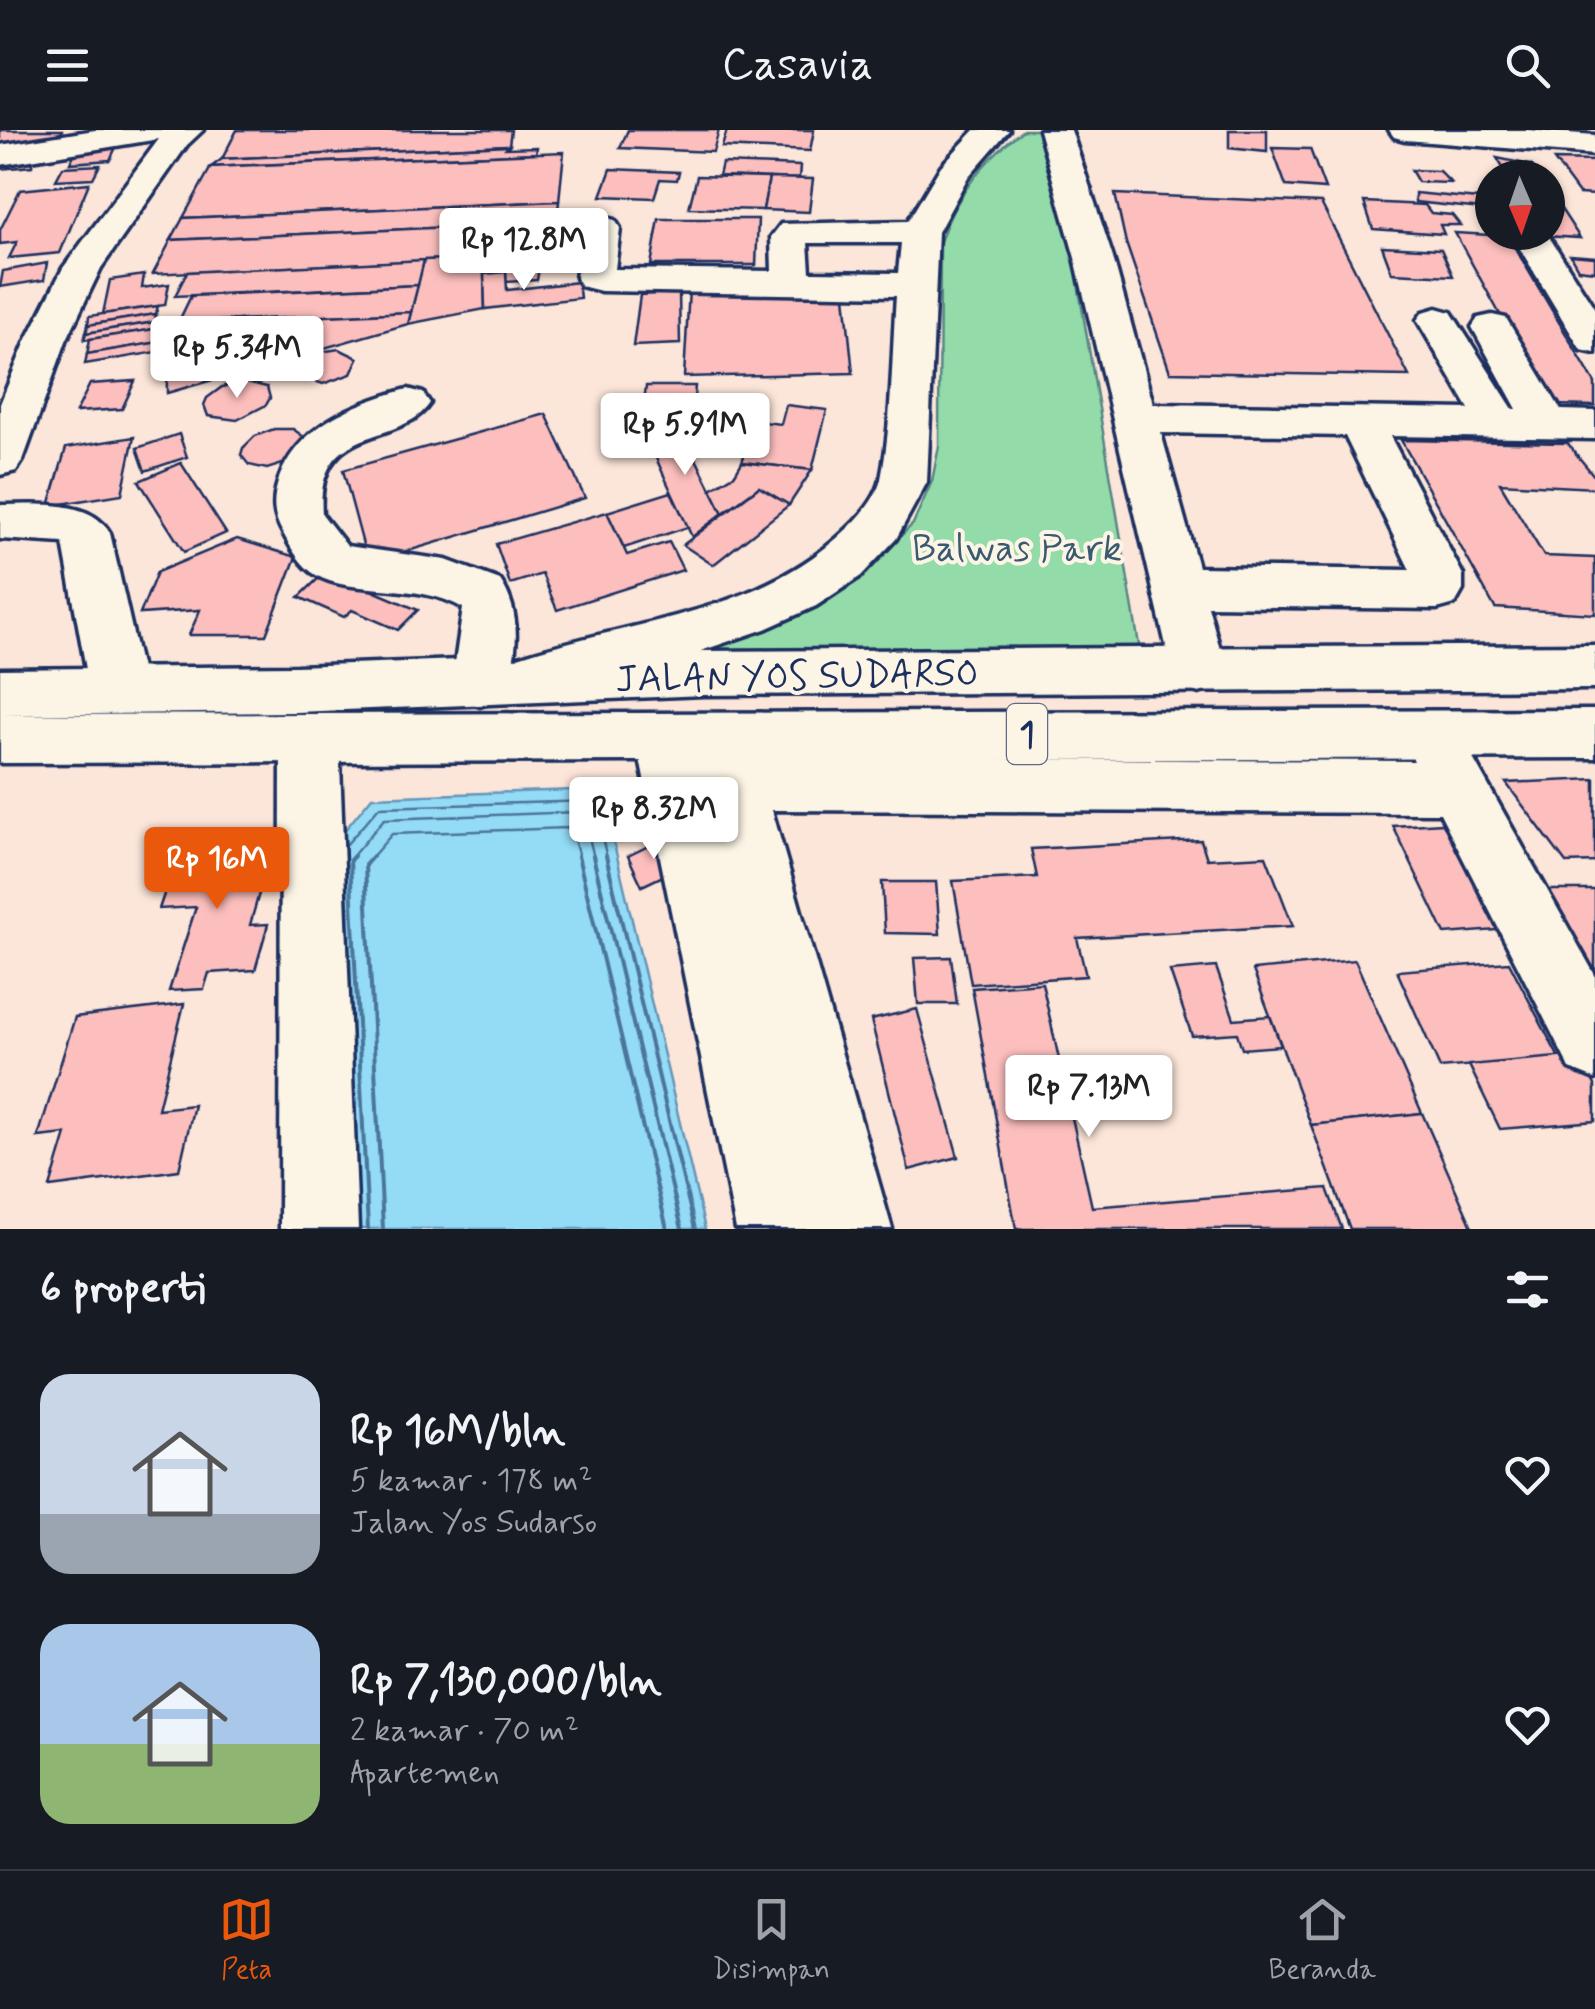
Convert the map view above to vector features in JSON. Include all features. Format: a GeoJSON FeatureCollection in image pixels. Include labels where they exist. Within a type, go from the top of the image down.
{"type":"FeatureCollection","features":[{"type":"Feature","properties":{"kind":"main road"},"geometry":{"type":"LineString","coordinates":[[408,403],[345,431],[319,448],[306,468],[298,513],[319,551],[335,563],[463,582],[482,591],[489,606],[490,683],[758,611],[805,588],[860,548],[886,518],[904,482],[920,232],[953,173],[993,130]]}},
{"type":"Feature","properties":{"kind":"main road"},"geometry":{"type":"LineString","coordinates":[[1056,130],[1094,258],[1198,671]]}},
{"type":"Feature","properties":{"kind":"main road"},"geometry":{"type":"LineString","coordinates":[[1405,130],[1477,149],[1521,134],[1595,144]]}},
{"type":"Feature","properties":{"kind":"main road"},"geometry":{"type":"LineString","coordinates":[[0,155],[173,132]]}},
{"type":"Feature","properties":{"kind":"main road"},"geometry":{"type":"LineString","coordinates":[[0,460],[46,341],[82,268],[173,132]]}},
{"type":"Feature","properties":{"kind":"main road"},"geometry":{"type":"LineString","coordinates":[[602,228],[595,278],[601,280],[917,285]]}},
{"type":"Feature","properties":{"kind":"main road"},"geometry":{"type":"LineString","coordinates":[[792,283],[788,237],[794,232],[920,232]]}},
{"type":"Feature","properties":{"kind":"main road"},"geometry":{"type":"LineString","coordinates":[[1539,250],[1595,341]]}},
{"type":"Feature","properties":{"kind":"main road"},"geometry":{"type":"LineString","coordinates":[[1437,320],[1500,424]]}},
{"type":"Feature","properties":{"kind":"main road"},"geometry":{"type":"LineString","coordinates":[[1492,326],[1546,424]]}},
{"type":"Feature","properties":{"kind":"main road"},"geometry":{"type":"LineString","coordinates":[[0,347],[46,341]]}},
{"type":"Feature","properties":{"kind":"main road"},"geometry":{"type":"LineString","coordinates":[[1133,418],[1595,425]]}},
{"type":"Feature","properties":{"kind":"main road"},"geometry":{"type":"LineString","coordinates":[[1176,586],[1437,590],[1438,575],[1360,422]]}},
{"type":"Feature","properties":{"kind":"main road"},"geometry":{"type":"LineString","coordinates":[[0,522],[64,523],[86,534],[118,691]]}},
{"type":"Feature","properties":{"kind":"main road","name":"JALAN YOS SUDARSO"},"geometry":{"type":"LineString","coordinates":[[0,692],[490,683],[704,674],[1595,667]]}},
{"type":"Feature","properties":{"kind":"main road"},"geometry":{"type":"LineString","coordinates":[[1595,734],[1443,761],[1595,1044]]}},
{"type":"Feature","properties":{"kind":"main road"},"geometry":{"type":"LineString","coordinates":[[310,738],[319,1229]]}},
{"type":"Feature","properties":{"kind":"main road","name":"JALAN YOS SUDARSO"},"geometry":{"type":"LineString","coordinates":[[0,739],[310,738],[699,761],[1443,761]]}},
{"type":"Feature","properties":{"kind":"main road"},"geometry":{"type":"LineString","coordinates":[[699,761],[792,998],[853,1229]]}},
{"type":"Feature","properties":{"kind":"main road"},"geometry":{"type":"LineString","coordinates":[[699,761],[726,1010],[775,1229]]}},
{"type":"Feature","properties":{"kind":"main road"},"geometry":{"type":"LineString","coordinates":[[726,1010],[792,998]]}},
{"type":"Feature","properties":{"kind":"green space","name":"Balwas Park"},"geometry":{"type":"Polygon","coordinates":[[[1023,130],[1052,130],[1140,651],[695,649],[878,558],[913,524],[932,481],[939,446],[940,242],[972,180],[1023,130]]]}},
{"type":"Feature","properties":{"kind":"water"},"geometry":{"type":"Polygon","coordinates":[[[601,789],[705,1229],[346,1229],[326,853],[372,797],[601,789]]]}},
{"type":"Feature","properties":{"kind":"building"},"geometry":{"type":"Polygon","coordinates":[[[0,130],[62,130],[61,136],[0,147],[0,130]]]}},
{"type":"Feature","properties":{"kind":"building"},"geometry":{"type":"Polygon","coordinates":[[[237,130],[511,130],[509,145],[222,159],[237,130]]]}},
{"type":"Feature","properties":{"kind":"building"},"geometry":{"type":"Polygon","coordinates":[[[628,130],[719,130],[713,152],[620,148],[628,130]]]}},
{"type":"Feature","properties":{"kind":"building"},"geometry":{"type":"Polygon","coordinates":[[[727,130],[814,130],[810,151],[722,147],[727,130]]]}},
{"type":"Feature","properties":{"kind":"building"},"geometry":{"type":"Polygon","coordinates":[[[1229,130],[1267,130],[1267,152],[1229,148],[1229,130]]]}},
{"type":"Feature","properties":{"kind":"building"},"geometry":{"type":"Polygon","coordinates":[[[117,145],[110,160],[70,163],[77,148],[117,145]]]}},
{"type":"Feature","properties":{"kind":"building"},"geometry":{"type":"Polygon","coordinates":[[[509,145],[506,148],[537,147],[536,153],[211,167],[222,159],[509,145]]]}},
{"type":"Feature","properties":{"kind":"building"},"geometry":{"type":"Polygon","coordinates":[[[1272,148],[1310,149],[1325,189],[1286,186],[1272,148]]]}},
{"type":"Feature","properties":{"kind":"building"},"geometry":{"type":"Polygon","coordinates":[[[564,152],[559,201],[183,218],[211,167],[564,152]]]}},
{"type":"Feature","properties":{"kind":"building"},"geometry":{"type":"Polygon","coordinates":[[[33,156],[32,166],[0,169],[0,162],[33,156]]]}},
{"type":"Feature","properties":{"kind":"building"},"geometry":{"type":"Polygon","coordinates":[[[1565,160],[1595,161],[1595,195],[1579,194],[1565,175],[1565,160]]]}},
{"type":"Feature","properties":{"kind":"building"},"geometry":{"type":"Polygon","coordinates":[[[722,163],[800,166],[799,179],[719,176],[722,163]]]}},
{"type":"Feature","properties":{"kind":"building"},"geometry":{"type":"Polygon","coordinates":[[[100,165],[93,178],[56,180],[63,167],[100,165]]]}},
{"type":"Feature","properties":{"kind":"building"},"geometry":{"type":"Polygon","coordinates":[[[611,169],[679,172],[677,180],[660,179],[654,198],[601,196],[611,169]]]}},
{"type":"Feature","properties":{"kind":"building"},"geometry":{"type":"Polygon","coordinates":[[[1411,170],[1439,171],[1451,183],[1418,182],[1411,170]]]}},
{"type":"Feature","properties":{"kind":"building"},"geometry":{"type":"Polygon","coordinates":[[[697,176],[769,178],[763,210],[689,208],[697,176]]]}},
{"type":"Feature","properties":{"kind":"building"},"geometry":{"type":"Polygon","coordinates":[[[769,178],[813,179],[809,212],[763,210],[769,178]]]}},
{"type":"Feature","properties":{"kind":"building"},"geometry":{"type":"Polygon","coordinates":[[[89,183],[60,253],[9,258],[17,242],[0,244],[0,230],[20,190],[89,183]]]}},
{"type":"Feature","properties":{"kind":"building"},"geometry":{"type":"Polygon","coordinates":[[[1415,193],[1475,199],[1475,208],[1415,202],[1415,193]]]}},
{"type":"Feature","properties":{"kind":"building"},"geometry":{"type":"Polygon","coordinates":[[[1115,194],[1321,203],[1409,376],[1170,372],[1126,243],[1115,194]]]}},
{"type":"Feature","properties":{"kind":"building"},"geometry":{"type":"Polygon","coordinates":[[[559,201],[557,222],[171,240],[183,218],[559,201]]]}},
{"type":"Feature","properties":{"kind":"building"},"geometry":{"type":"Polygon","coordinates":[[[1364,202],[1425,205],[1431,213],[1452,215],[1460,225],[1440,225],[1444,234],[1373,229],[1364,202]]]}},
{"type":"Feature","properties":{"kind":"building"},"geometry":{"type":"Polygon","coordinates":[[[1565,215],[1580,238],[1565,237],[1565,215]]]}},
{"type":"Feature","properties":{"kind":"building"},"geometry":{"type":"Polygon","coordinates":[[[659,219],[758,219],[756,265],[651,265],[659,219]]]}},
{"type":"Feature","properties":{"kind":"building"},"geometry":{"type":"Polygon","coordinates":[[[557,222],[553,254],[153,274],[171,240],[557,222]]]}},
{"type":"Feature","properties":{"kind":"building"},"geometry":{"type":"Polygon","coordinates":[[[1455,233],[1475,234],[1475,250],[1516,250],[1595,383],[1595,406],[1550,405],[1455,233]]]}},
{"type":"Feature","properties":{"kind":"building"},"geometry":{"type":"Polygon","coordinates":[[[1382,246],[1441,249],[1453,276],[1392,273],[1382,246]]]}},
{"type":"Feature","properties":{"kind":"building"},"geometry":{"type":"Polygon","coordinates":[[[541,255],[537,280],[506,282],[506,272],[484,274],[485,309],[408,324],[424,260],[541,255]]]}},
{"type":"Feature","properties":{"kind":"building"},"geometry":{"type":"Polygon","coordinates":[[[1570,255],[1595,257],[1595,271],[1578,269],[1570,255]]]}},
{"type":"Feature","properties":{"kind":"building"},"geometry":{"type":"Polygon","coordinates":[[[424,260],[418,285],[175,296],[187,272],[424,260]]]}},
{"type":"Feature","properties":{"kind":"building"},"geometry":{"type":"Polygon","coordinates":[[[47,263],[44,280],[0,287],[3,271],[47,263]]]}},
{"type":"Feature","properties":{"kind":"building"},"geometry":{"type":"Polygon","coordinates":[[[506,272],[507,290],[578,282],[580,298],[485,309],[484,274],[506,272]]]}},
{"type":"Feature","properties":{"kind":"building"},"geometry":{"type":"Polygon","coordinates":[[[144,275],[142,288],[169,284],[165,305],[103,314],[110,280],[144,275]]]}},
{"type":"Feature","properties":{"kind":"building"},"geometry":{"type":"Polygon","coordinates":[[[418,285],[411,312],[178,323],[191,296],[418,285]]]}},
{"type":"Feature","properties":{"kind":"building"},"geometry":{"type":"Polygon","coordinates":[[[844,286],[853,373],[684,377],[689,289],[844,286]]]}},
{"type":"Feature","properties":{"kind":"building"},"geometry":{"type":"Polygon","coordinates":[[[679,292],[680,344],[633,346],[640,295],[679,292]]]}},
{"type":"Feature","properties":{"kind":"building"},"geometry":{"type":"Polygon","coordinates":[[[158,306],[156,314],[88,325],[89,316],[158,306]]]}},
{"type":"Feature","properties":{"kind":"building"},"geometry":{"type":"Polygon","coordinates":[[[411,312],[408,324],[167,393],[166,327],[178,323],[411,312]]]}},
{"type":"Feature","properties":{"kind":"building"},"geometry":{"type":"Polygon","coordinates":[[[156,314],[155,322],[86,333],[88,325],[156,314]]]}},
{"type":"Feature","properties":{"kind":"building"},"geometry":{"type":"Polygon","coordinates":[[[162,321],[161,328],[84,340],[86,333],[162,321]]]}},
{"type":"Feature","properties":{"kind":"building"},"geometry":{"type":"Polygon","coordinates":[[[161,328],[159,342],[87,354],[90,339],[161,328]]]}},
{"type":"Feature","properties":{"kind":"building"},"geometry":{"type":"Polygon","coordinates":[[[159,342],[157,352],[85,364],[87,354],[159,342]]]}},
{"type":"Feature","properties":{"kind":"building"},"geometry":{"type":"Polygon","coordinates":[[[339,349],[358,358],[351,374],[323,384],[302,377],[305,361],[320,352],[339,349]]]}},
{"type":"Feature","properties":{"kind":"building"},"geometry":{"type":"Polygon","coordinates":[[[135,381],[122,409],[76,412],[90,384],[135,381]]]}},
{"type":"Feature","properties":{"kind":"building"},"geometry":{"type":"Polygon","coordinates":[[[242,381],[267,387],[270,398],[266,405],[237,420],[208,416],[204,405],[207,398],[222,387],[242,381]]]}},
{"type":"Feature","properties":{"kind":"building"},"geometry":{"type":"Polygon","coordinates":[[[646,386],[695,386],[693,410],[643,411],[646,386]]]}},
{"type":"Feature","properties":{"kind":"building"},"geometry":{"type":"Polygon","coordinates":[[[786,405],[827,410],[812,470],[742,462],[755,421],[781,424],[786,405]]]}},
{"type":"Feature","properties":{"kind":"building"},"geometry":{"type":"Polygon","coordinates":[[[546,414],[585,498],[368,563],[343,470],[546,414]]]}},
{"type":"Feature","properties":{"kind":"building"},"geometry":{"type":"Polygon","coordinates":[[[679,425],[723,513],[692,537],[645,434],[679,425]]]}},
{"type":"Feature","properties":{"kind":"building"},"geometry":{"type":"Polygon","coordinates":[[[274,429],[293,429],[306,443],[289,462],[267,469],[249,465],[241,455],[243,448],[255,436],[274,429]]]}},
{"type":"Feature","properties":{"kind":"building"},"geometry":{"type":"Polygon","coordinates":[[[179,434],[187,457],[145,471],[137,448],[179,434]]]}},
{"type":"Feature","properties":{"kind":"building"},"geometry":{"type":"Polygon","coordinates":[[[134,437],[122,494],[49,506],[66,448],[134,437]]]}},
{"type":"Feature","properties":{"kind":"building"},"geometry":{"type":"Polygon","coordinates":[[[1401,440],[1567,443],[1595,477],[1595,488],[1500,483],[1544,556],[1595,558],[1595,614],[1495,608],[1401,440]]]}},
{"type":"Feature","properties":{"kind":"building"},"geometry":{"type":"Polygon","coordinates":[[[742,462],[812,470],[789,505],[759,487],[723,513],[711,489],[735,474],[742,462]]]}},
{"type":"Feature","properties":{"kind":"building"},"geometry":{"type":"Polygon","coordinates":[[[181,463],[226,533],[184,552],[139,481],[181,463]]]}},
{"type":"Feature","properties":{"kind":"building"},"geometry":{"type":"Polygon","coordinates":[[[759,487],[789,505],[713,565],[683,545],[759,487]]]}},
{"type":"Feature","properties":{"kind":"building"},"geometry":{"type":"Polygon","coordinates":[[[671,492],[688,527],[624,548],[607,512],[671,492]]]}},
{"type":"Feature","properties":{"kind":"building"},"geometry":{"type":"Polygon","coordinates":[[[607,512],[627,555],[669,542],[683,570],[557,610],[542,574],[510,584],[496,544],[607,512]]]}},
{"type":"Feature","properties":{"kind":"building"},"geometry":{"type":"Polygon","coordinates":[[[237,539],[296,557],[266,635],[189,635],[200,610],[140,614],[157,572],[237,539]]]}},
{"type":"Feature","properties":{"kind":"building"},"geometry":{"type":"Polygon","coordinates":[[[326,571],[418,610],[398,630],[352,610],[344,617],[299,597],[326,571]]]}},
{"type":"Feature","properties":{"kind":"building"},"geometry":{"type":"Polygon","coordinates":[[[1595,779],[1595,862],[1566,863],[1506,783],[1595,779]]]}},
{"type":"Feature","properties":{"kind":"building"},"geometry":{"type":"Polygon","coordinates":[[[1443,823],[1498,930],[1445,934],[1393,826],[1443,823]]]}},
{"type":"Feature","properties":{"kind":"building"},"geometry":{"type":"Polygon","coordinates":[[[665,838],[680,868],[642,886],[628,856],[665,838]]]}},
{"type":"Feature","properties":{"kind":"building"},"geometry":{"type":"Polygon","coordinates":[[[1201,840],[1207,859],[1266,856],[1293,926],[1077,938],[1086,976],[971,984],[953,881],[1037,877],[1031,849],[1201,840]]]}},
{"type":"Feature","properties":{"kind":"building"},"geometry":{"type":"Polygon","coordinates":[[[272,848],[250,925],[268,924],[255,970],[209,973],[204,989],[169,991],[196,907],[159,909],[178,853],[272,848]]]}},
{"type":"Feature","properties":{"kind":"building"},"geometry":{"type":"Polygon","coordinates":[[[882,882],[936,882],[940,934],[885,933],[882,882]]]}},
{"type":"Feature","properties":{"kind":"building"},"geometry":{"type":"Polygon","coordinates":[[[1515,890],[1595,890],[1595,1033],[1515,890]]]}},
{"type":"Feature","properties":{"kind":"building"},"geometry":{"type":"Polygon","coordinates":[[[951,957],[957,1004],[918,1004],[914,958],[951,957]]]}},
{"type":"Feature","properties":{"kind":"building"},"geometry":{"type":"Polygon","coordinates":[[[1355,960],[1422,1113],[1311,1125],[1253,970],[1355,960]]]}},
{"type":"Feature","properties":{"kind":"building"},"geometry":{"type":"Polygon","coordinates":[[[1509,962],[1559,1058],[1440,1068],[1397,971],[1509,962]]]}},
{"type":"Feature","properties":{"kind":"building"},"geometry":{"type":"Polygon","coordinates":[[[1216,967],[1234,1019],[1270,1016],[1281,1046],[1242,1049],[1237,1033],[1192,1036],[1170,971],[1216,967]]]}},
{"type":"Feature","properties":{"kind":"building"},"geometry":{"type":"Polygon","coordinates":[[[1042,983],[1092,1207],[1327,1188],[1342,1229],[1016,1229],[972,988],[1042,983]]]}},
{"type":"Feature","properties":{"kind":"building"},"geometry":{"type":"Polygon","coordinates":[[[184,1004],[158,1109],[194,1105],[179,1170],[50,1187],[66,1134],[38,1137],[75,1017],[184,1004]]]}},
{"type":"Feature","properties":{"kind":"building"},"geometry":{"type":"Polygon","coordinates":[[[917,1009],[958,1157],[909,1170],[871,1020],[917,1009]]]}},
{"type":"Feature","properties":{"kind":"building"},"geometry":{"type":"Polygon","coordinates":[[[1579,1055],[1595,1085],[1595,1121],[1500,1129],[1469,1065],[1579,1055]]]}},
{"type":"Feature","properties":{"kind":"building"},"geometry":{"type":"Polygon","coordinates":[[[1422,1113],[1473,1229],[1350,1229],[1311,1125],[1422,1113]]]}}]}
